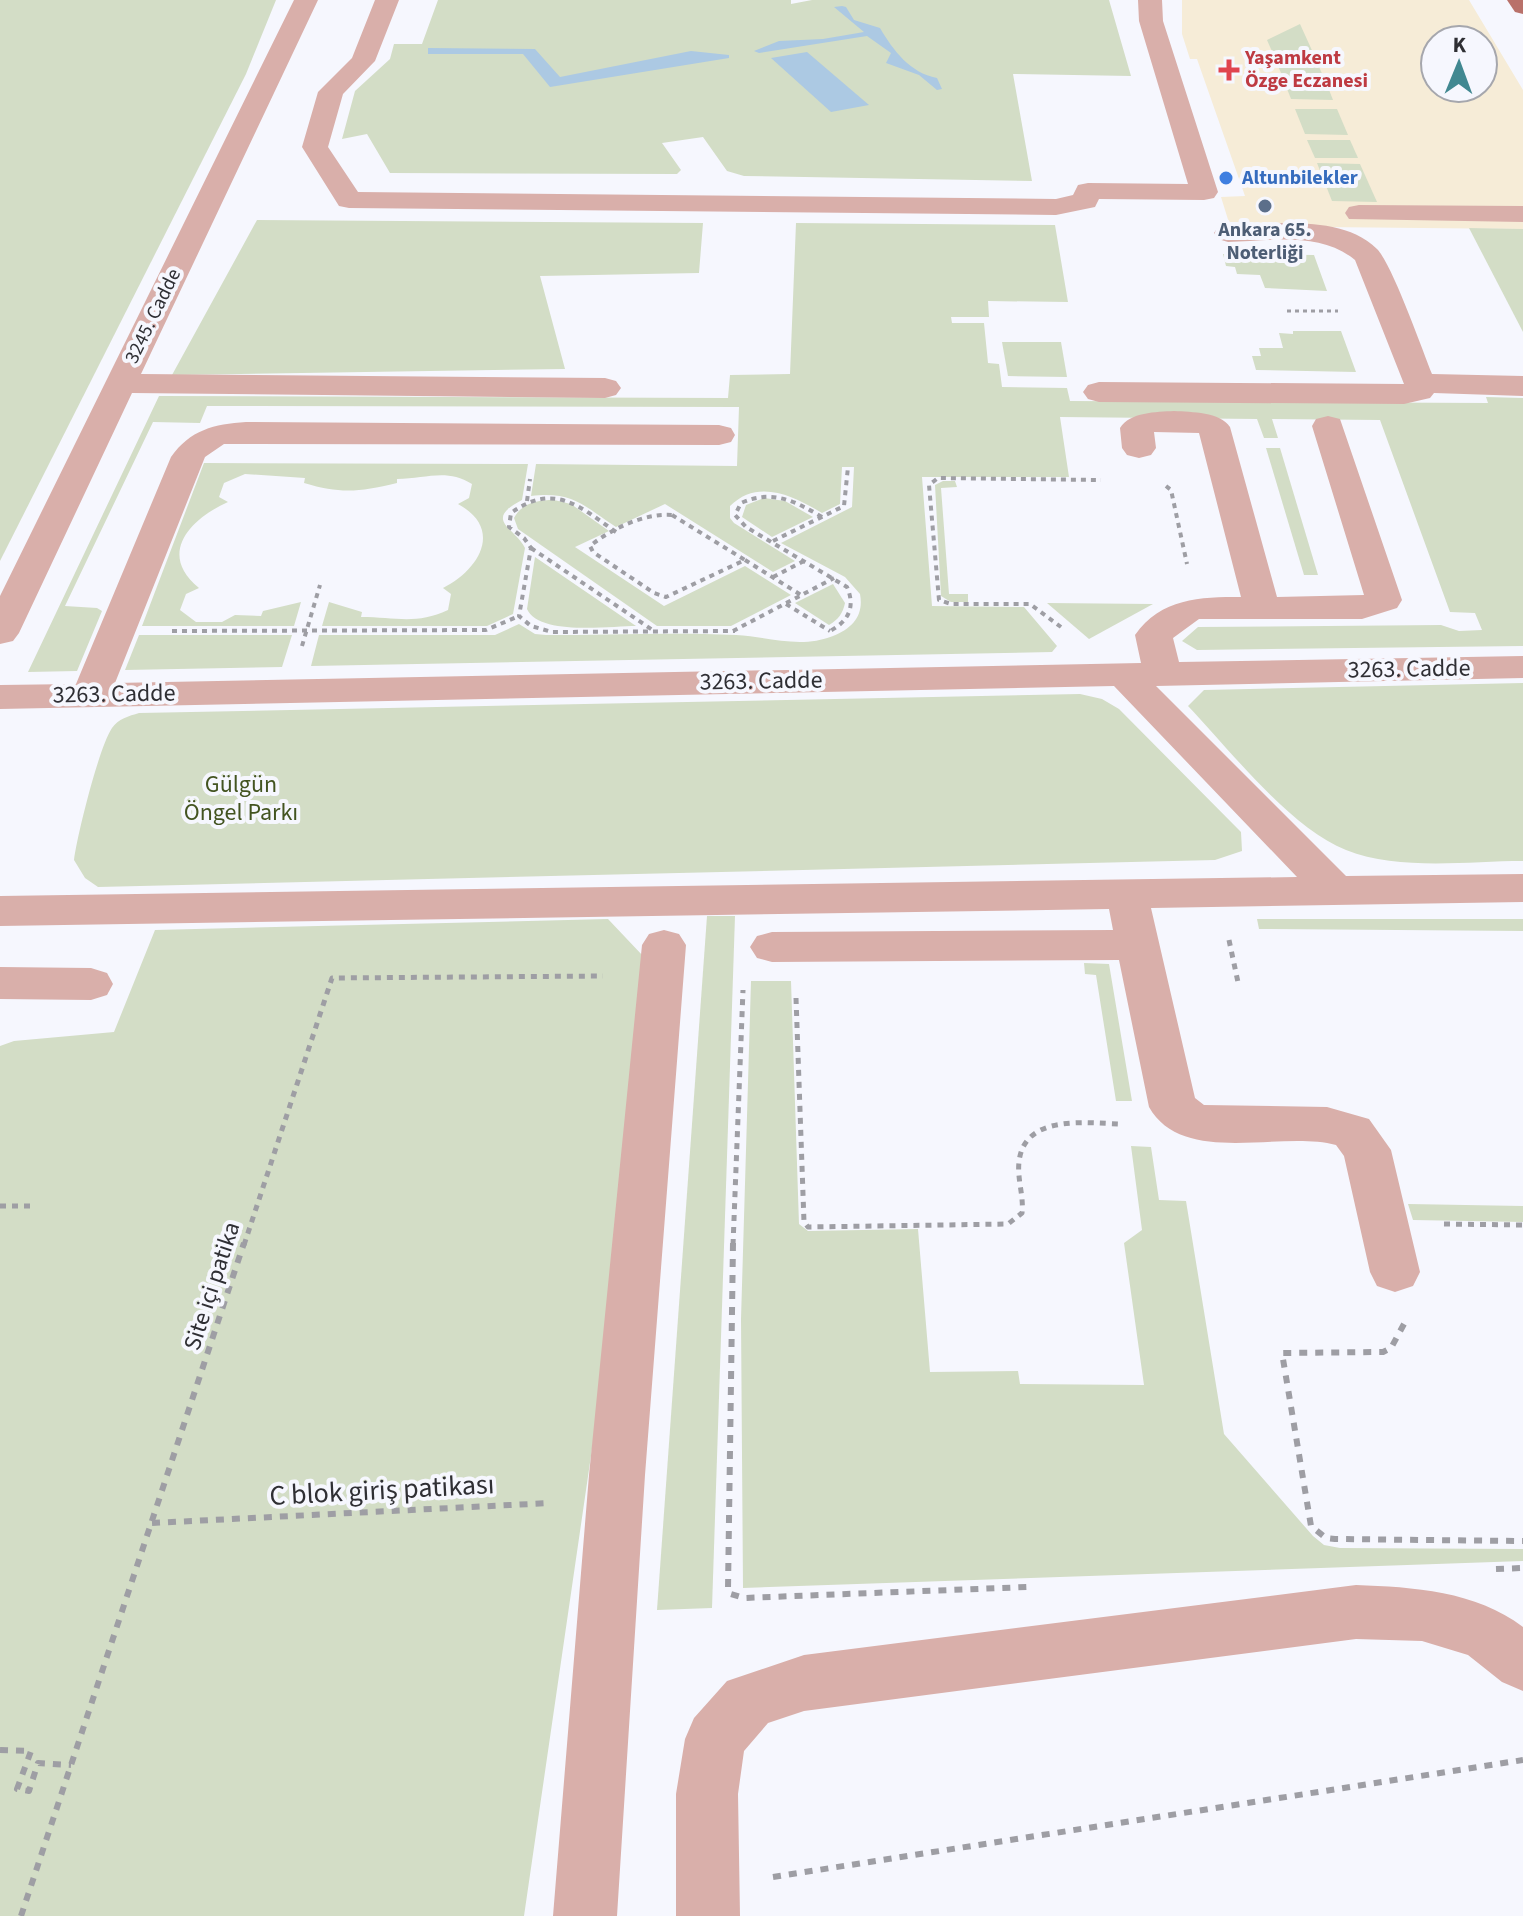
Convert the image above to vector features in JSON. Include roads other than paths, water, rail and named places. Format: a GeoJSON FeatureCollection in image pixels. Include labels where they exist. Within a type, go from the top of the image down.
{"type":"FeatureCollection","features":[{"type":"Feature","properties":{"kind":"main road"},"geometry":{"type":"LineString","coordinates":[[1519,0],[1523,7]]}},
{"type":"Feature","properties":{"kind":"street","name":"3245. Cadde"},"geometry":{"type":"LineString","coordinates":[[0,633],[306,0]]}},
{"type":"Feature","properties":{"kind":"street"},"geometry":{"type":"LineString","coordinates":[[387,0],[363,61],[331,92],[315,147],[349,200],[1056,207],[1085,201],[1088,191],[1204,192],[1151,21],[1150,0]]}},
{"type":"Feature","properties":{"kind":"street"},"geometry":{"type":"LineString","coordinates":[[1359,213],[1523,214]]}},
{"type":"Feature","properties":{"kind":"street"},"geometry":{"type":"LineString","coordinates":[[1099,392],[1412,394],[1419,391],[1420,383],[1368,256],[1360,247],[1329,236],[1228,233]]}},
{"type":"Feature","properties":{"kind":"street"},"geometry":{"type":"LineString","coordinates":[[121,383],[605,388]]}},
{"type":"Feature","properties":{"kind":"street"},"geometry":{"type":"LineString","coordinates":[[1420,383],[1523,386]]}},
{"type":"Feature","properties":{"kind":"street"},"geometry":{"type":"LineString","coordinates":[[1139,448],[1136,428],[1145,424],[1203,423],[1216,429],[1262,608]]}},
{"type":"Feature","properties":{"kind":"street"},"geometry":{"type":"LineString","coordinates":[[1162,673],[1154,635],[1183,612],[1197,608],[1362,608],[1384,600],[1328,426]]}},
{"type":"Feature","properties":{"kind":"street"},"geometry":{"type":"LineString","coordinates":[[91,694],[188,457],[194,446],[207,438],[246,432],[719,435]]}},
{"type":"Feature","properties":{"kind":"street","name":"3263. Cadde"},"geometry":{"type":"LineString","coordinates":[[0,697],[1523,667]]}},
{"type":"Feature","properties":{"kind":"street"},"geometry":{"type":"LineString","coordinates":[[1123,674],[1335,891]]}},
{"type":"Feature","properties":{"kind":"street"},"geometry":{"type":"LineString","coordinates":[[0,911],[1523,888]]}},
{"type":"Feature","properties":{"kind":"street"},"geometry":{"type":"LineString","coordinates":[[1127,894],[1169,1098],[1179,1114],[1200,1123],[1327,1125],[1352,1132],[1367,1150],[1395,1272]]}},
{"type":"Feature","properties":{"kind":"street"},"geometry":{"type":"LineString","coordinates":[[783,948],[1137,945]]}},
{"type":"Feature","properties":{"kind":"street"},"geometry":{"type":"LineString","coordinates":[[585,1916],[615,1500],[662,960]]}},
{"type":"Feature","properties":{"kind":"street"},"geometry":{"type":"LineString","coordinates":[[0,983],[91,984]]}},
{"type":"Feature","properties":{"kind":"street"},"geometry":{"type":"LineString","coordinates":[[708,1902],[707,1794],[715,1739],[748,1701],[804,1683],[1356,1612],[1422,1614],[1486,1634],[1523,1663]]}},
{"type":"Feature","properties":{"kind":"water"},"geometry":{"type":"Polygon","coordinates":[[[842,6],[854,20],[880,28],[903,59],[919,71],[937,78],[942,89],[937,90],[919,75],[886,63],[891,53],[867,36],[759,53],[754,51],[779,41],[823,39],[864,32],[834,7],[842,6]]]}},
{"type":"Feature","properties":{"kind":"water"},"geometry":{"type":"Polygon","coordinates":[[[428,48],[535,49],[560,77],[691,51],[729,55],[729,58],[550,87],[523,54],[428,54],[428,48]]]}},
{"type":"Feature","properties":{"kind":"water"},"geometry":{"type":"Polygon","coordinates":[[[807,52],[869,105],[831,112],[771,58],[807,52]]]}},
{"type":"Feature","properties":{"kind":"place","name":"Yaşamkent Özge Eczanesi"},"geometry":{"type":"Point","coordinates":[1229,70]}},
{"type":"Feature","properties":{"kind":"place","name":"Altunbilekler"},"geometry":{"type":"Point","coordinates":[1226,178]}},
{"type":"Feature","properties":{"kind":"place","name":"Ankara 65. Noterliği"},"geometry":{"type":"Point","coordinates":[1265,206]}},
{"type":"Feature","properties":{"kind":"park label","name":"Gülgün Öngel Parkı"},"geometry":{"type":"Point","coordinates":[241,798]}}]}
